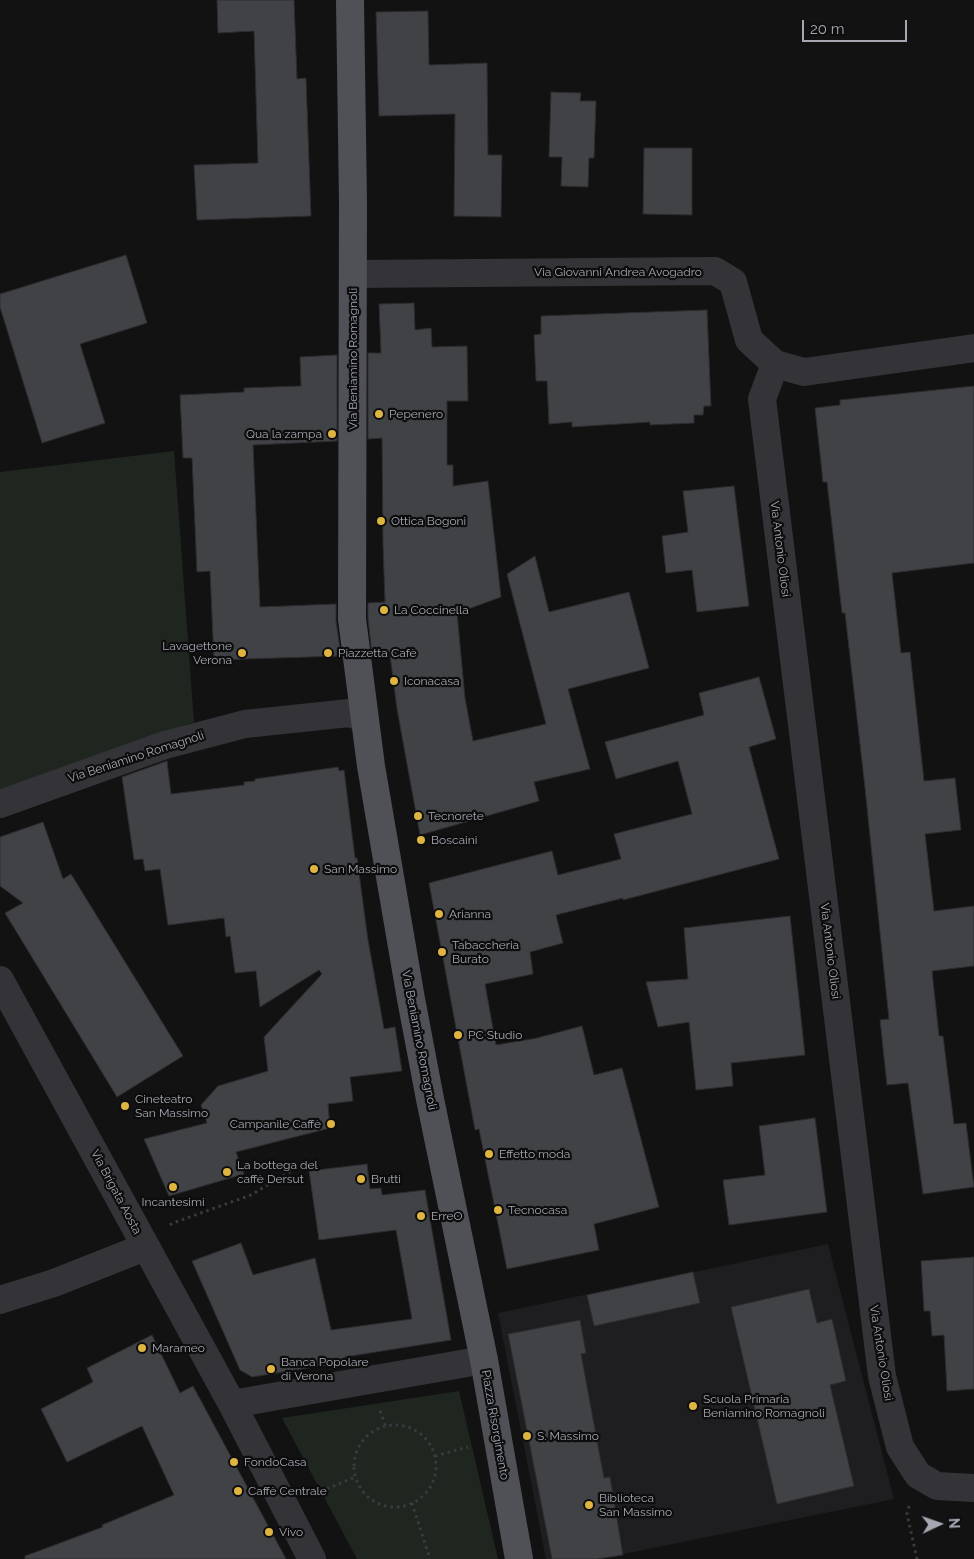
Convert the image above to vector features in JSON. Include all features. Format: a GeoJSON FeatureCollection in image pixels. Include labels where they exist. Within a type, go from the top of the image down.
{"type":"FeatureCollection","features":[{"type":"Feature","properties":{"kind":"main road","name":"Via Beniamino Romagnoli"},"geometry":{"type":"LineString","coordinates":[[350,0],[353,274],[352,619],[364,718],[412,1008],[484,1360]]}},
{"type":"Feature","properties":{"kind":"main road","name":"Piazza Risorgimento"},"geometry":{"type":"LineString","coordinates":[[484,1360],[519,1559]]}},
{"type":"Feature","properties":{"kind":"street","name":"Via Giovanni Andrea Avogadro"},"geometry":{"type":"LineString","coordinates":[[353,274],[715,271],[733,282],[749,340],[775,364],[804,372],[974,348]]}},
{"type":"Feature","properties":{"kind":"street","name":"Via Antonio Oliosi"},"geometry":{"type":"LineString","coordinates":[[775,364],[762,399],[882,1376],[900,1447],[918,1475],[937,1486],[974,1488]]}},
{"type":"Feature","properties":{"kind":"street","name":"Via Beniamino Romagnoli"},"geometry":{"type":"LineString","coordinates":[[0,804],[165,745],[245,724],[349,713],[364,718]]}},
{"type":"Feature","properties":{"kind":"street","name":"Via Brigata Aosta"},"geometry":{"type":"LineString","coordinates":[[0,980],[232,1404]]}},
{"type":"Feature","properties":{"kind":"street"},"geometry":{"type":"LineString","coordinates":[[0,1300],[54,1283],[145,1247]]}},
{"type":"Feature","properties":{"kind":"street","name":"Piazza Risorgimento"},"geometry":{"type":"LineString","coordinates":[[232,1404],[484,1360]]}},
{"type":"Feature","properties":{"kind":"street"},"geometry":{"type":"LineString","coordinates":[[232,1404],[312,1559]]}},
{"type":"Feature","properties":{"kind":"path"},"geometry":{"type":"LineString","coordinates":[[145,1247],[173,1223],[251,1195],[301,1165],[309,1164]]}},
{"type":"Feature","properties":{"kind":"path"},"geometry":{"type":"LineString","coordinates":[[391,1425],[406,1427],[418,1433],[428,1443],[435,1456],[432,1484],[424,1495],[412,1503],[399,1507],[384,1506],[371,1500],[361,1490],[355,1477],[354,1462],[358,1449],[366,1437],[378,1429],[391,1425]]}},
{"type":"Feature","properties":{"kind":"path"},"geometry":{"type":"LineString","coordinates":[[435,1456],[471,1446]]}},
{"type":"Feature","properties":{"kind":"path"},"geometry":{"type":"LineString","coordinates":[[307,1498],[355,1477]]}},
{"type":"Feature","properties":{"kind":"path"},"geometry":{"type":"LineString","coordinates":[[412,1503],[430,1559]]}},
{"type":"Feature","properties":{"kind":"path"},"geometry":{"type":"LineString","coordinates":[[907,1514],[917,1559]]}},
{"type":"Feature","properties":{"kind":"shaded area"},"geometry":{"type":"Polygon","coordinates":[[[174,451],[194,722],[0,793],[0,472],[174,451]]]}},
{"type":"Feature","properties":{"kind":"shaded area","name":"Scuola Primaria Beniamino Romagnoli"},"geometry":{"type":"Polygon","coordinates":[[[828,1244],[894,1499],[599,1559],[546,1559],[498,1313],[828,1244]]]}},
{"type":"Feature","properties":{"kind":"shaded area"},"geometry":{"type":"Polygon","coordinates":[[[459,1391],[498,1559],[357,1559],[282,1418],[459,1391]]]}},
{"type":"Feature","properties":{"kind":"building"},"geometry":{"type":"Polygon","coordinates":[[[217,0],[294,0],[297,79],[306,78],[311,216],[197,220],[194,165],[258,163],[254,31],[218,33],[217,0]]]}},
{"type":"Feature","properties":{"kind":"building"},"geometry":{"type":"Polygon","coordinates":[[[428,11],[429,65],[487,63],[488,155],[502,155],[501,217],[454,216],[455,114],[379,116],[376,12],[428,11]]]}},
{"type":"Feature","properties":{"kind":"building"},"geometry":{"type":"Polygon","coordinates":[[[551,92],[581,93],[580,101],[596,101],[594,158],[589,158],[588,187],[561,186],[562,157],[549,157],[551,92]]]}},
{"type":"Feature","properties":{"kind":"building"},"geometry":{"type":"Polygon","coordinates":[[[644,148],[692,148],[692,215],[643,214],[644,148]]]}},
{"type":"Feature","properties":{"kind":"building"},"geometry":{"type":"Polygon","coordinates":[[[126,255],[147,323],[80,344],[105,423],[42,443],[0,307],[0,294],[126,255]]]}},
{"type":"Feature","properties":{"kind":"building"},"geometry":{"type":"Polygon","coordinates":[[[414,303],[415,330],[431,328],[432,347],[467,346],[468,401],[447,401],[447,465],[453,465],[453,486],[488,481],[501,597],[457,613],[465,698],[473,741],[546,724],[507,574],[535,556],[549,612],[629,592],[649,668],[568,689],[590,769],[534,782],[539,801],[420,835],[397,709],[390,655],[372,655],[368,618],[368,603],[385,602],[382,438],[368,439],[368,353],[381,353],[379,304],[414,303]]]}},
{"type":"Feature","properties":{"kind":"building"},"geometry":{"type":"Polygon","coordinates":[[[707,310],[711,406],[704,406],[703,415],[694,415],[694,423],[650,425],[650,422],[572,427],[572,422],[549,424],[547,381],[536,381],[534,335],[541,334],[541,316],[707,310]]]}},
{"type":"Feature","properties":{"kind":"building"},"geometry":{"type":"Polygon","coordinates":[[[337,355],[337,441],[253,445],[260,607],[336,604],[336,621],[341,656],[214,660],[210,571],[197,572],[192,458],[183,458],[180,395],[244,392],[244,388],[301,386],[300,357],[337,355]]]}},
{"type":"Feature","properties":{"kind":"building"},"geometry":{"type":"Polygon","coordinates":[[[974,386],[974,563],[892,573],[901,653],[910,652],[924,781],[955,778],[961,830],[925,834],[934,911],[974,906],[974,966],[932,971],[939,1036],[943,1036],[954,1124],[966,1123],[974,1187],[923,1194],[908,1083],[887,1085],[880,1020],[889,1019],[865,788],[845,613],[842,613],[827,482],[823,482],[815,408],[840,405],[840,400],[974,386]]]}},
{"type":"Feature","properties":{"kind":"building"},"geometry":{"type":"Polygon","coordinates":[[[734,486],[749,606],[697,612],[692,570],[666,573],[662,536],[688,532],[683,491],[734,486]]]}},
{"type":"Feature","properties":{"kind":"building"},"geometry":{"type":"Polygon","coordinates":[[[759,677],[776,739],[749,747],[779,859],[623,900],[623,898],[556,915],[563,943],[530,952],[533,974],[485,984],[496,1045],[537,1038],[582,1026],[594,1075],[622,1068],[659,1207],[594,1224],[599,1250],[507,1269],[479,1129],[475,1130],[429,883],[552,851],[558,875],[621,859],[614,834],[692,814],[678,761],[616,779],[605,742],[704,715],[699,693],[759,677]]]}},
{"type":"Feature","properties":{"kind":"building"},"geometry":{"type":"Polygon","coordinates":[[[167,761],[171,794],[244,785],[244,782],[255,781],[255,779],[338,767],[339,771],[344,770],[355,858],[357,858],[368,940],[384,1029],[395,1027],[402,1071],[350,1077],[353,1101],[328,1104],[330,1128],[236,1152],[244,1174],[169,1196],[144,1139],[207,1123],[201,1105],[218,1086],[268,1071],[264,1037],[322,974],[319,970],[260,1007],[256,971],[235,973],[230,936],[226,937],[224,918],[168,925],[160,869],[145,871],[143,859],[134,860],[122,777],[167,761]]]}},
{"type":"Feature","properties":{"kind":"building"},"geometry":{"type":"Polygon","coordinates":[[[43,822],[63,879],[71,874],[183,1056],[117,1097],[5,913],[23,903],[0,886],[0,837],[43,822]]]}},
{"type":"Feature","properties":{"kind":"building"},"geometry":{"type":"Polygon","coordinates":[[[790,916],[805,1055],[731,1063],[733,1086],[696,1090],[689,1022],[658,1027],[646,982],[688,979],[684,928],[790,916]]]}},
{"type":"Feature","properties":{"kind":"building"},"geometry":{"type":"Polygon","coordinates":[[[815,1118],[827,1212],[729,1225],[723,1180],[765,1175],[759,1126],[815,1118]]]}},
{"type":"Feature","properties":{"kind":"building"},"geometry":{"type":"Polygon","coordinates":[[[367,1164],[370,1189],[381,1188],[382,1195],[425,1190],[451,1340],[345,1357],[346,1362],[252,1377],[240,1370],[192,1261],[241,1243],[253,1275],[315,1258],[331,1330],[412,1319],[396,1230],[319,1240],[309,1171],[367,1164]]]}},
{"type":"Feature","properties":{"kind":"building"},"geometry":{"type":"Polygon","coordinates":[[[974,1257],[974,1389],[947,1391],[944,1335],[932,1336],[930,1311],[924,1311],[921,1261],[974,1257]]]}},
{"type":"Feature","properties":{"kind":"building"},"geometry":{"type":"Polygon","coordinates":[[[693,1272],[700,1303],[594,1326],[587,1295],[693,1272]]]}},
{"type":"Feature","properties":{"kind":"building"},"geometry":{"type":"Polygon","coordinates":[[[809,1289],[817,1323],[832,1319],[846,1381],[830,1385],[854,1486],[777,1504],[731,1307],[809,1289]]]}},
{"type":"Feature","properties":{"kind":"building"},"geometry":{"type":"Polygon","coordinates":[[[580,1320],[586,1353],[581,1354],[604,1478],[610,1477],[623,1555],[597,1559],[552,1559],[508,1334],[580,1320]]]}},
{"type":"Feature","properties":{"kind":"building"},"geometry":{"type":"Polygon","coordinates":[[[152,1335],[180,1393],[193,1386],[286,1559],[25,1559],[25,1556],[103,1527],[102,1525],[174,1495],[142,1426],[67,1462],[41,1409],[93,1382],[87,1368],[152,1335]]]}},
{"type":"Feature","properties":{"kind":"place","name":"Pepenero"},"geometry":{"type":"Point","coordinates":[379,414]}},
{"type":"Feature","properties":{"kind":"place","name":"Qua la zampa"},"geometry":{"type":"Point","coordinates":[332,434]}},
{"type":"Feature","properties":{"kind":"place","name":"Ottica Bogoni"},"geometry":{"type":"Point","coordinates":[381,521]}},
{"type":"Feature","properties":{"kind":"place","name":"La Coccinella"},"geometry":{"type":"Point","coordinates":[384,610]}},
{"type":"Feature","properties":{"kind":"place","name":"Lavagettone Verona"},"geometry":{"type":"Point","coordinates":[242,653]}},
{"type":"Feature","properties":{"kind":"place","name":"Piazzetta Cafè"},"geometry":{"type":"Point","coordinates":[328,653]}},
{"type":"Feature","properties":{"kind":"place","name":"Iconacasa"},"geometry":{"type":"Point","coordinates":[394,681]}},
{"type":"Feature","properties":{"kind":"place","name":"Tecnorete"},"geometry":{"type":"Point","coordinates":[418,816]}},
{"type":"Feature","properties":{"kind":"place","name":"Boscaini"},"geometry":{"type":"Point","coordinates":[421,840]}},
{"type":"Feature","properties":{"kind":"place","name":"San Massimo"},"geometry":{"type":"Point","coordinates":[314,869]}},
{"type":"Feature","properties":{"kind":"place","name":"Arianna"},"geometry":{"type":"Point","coordinates":[439,914]}},
{"type":"Feature","properties":{"kind":"place","name":"Tabaccheria Burato"},"geometry":{"type":"Point","coordinates":[442,952]}},
{"type":"Feature","properties":{"kind":"place","name":"PC Studio"},"geometry":{"type":"Point","coordinates":[458,1035]}},
{"type":"Feature","properties":{"kind":"place","name":"Cineteatro San Massimo"},"geometry":{"type":"Point","coordinates":[125,1106]}},
{"type":"Feature","properties":{"kind":"place","name":"Campanile Caffè"},"geometry":{"type":"Point","coordinates":[331,1124]}},
{"type":"Feature","properties":{"kind":"place","name":"Effetto moda"},"geometry":{"type":"Point","coordinates":[489,1154]}},
{"type":"Feature","properties":{"kind":"place","name":"La bottega del caffè Dersut"},"geometry":{"type":"Point","coordinates":[227,1172]}},
{"type":"Feature","properties":{"kind":"place","name":"Brutti"},"geometry":{"type":"Point","coordinates":[361,1179]}},
{"type":"Feature","properties":{"kind":"place","name":"Incantesimi"},"geometry":{"type":"Point","coordinates":[173,1187]}},
{"type":"Feature","properties":{"kind":"place","name":"Tecnocasa"},"geometry":{"type":"Point","coordinates":[498,1210]}},
{"type":"Feature","properties":{"kind":"place","name":"ErreO"},"geometry":{"type":"Point","coordinates":[421,1216]}},
{"type":"Feature","properties":{"kind":"place","name":"Marameo"},"geometry":{"type":"Point","coordinates":[142,1348]}},
{"type":"Feature","properties":{"kind":"place","name":"Banca Popolare di Verona"},"geometry":{"type":"Point","coordinates":[271,1369]}},
{"type":"Feature","properties":{"kind":"place","name":"Scuola Primaria Beniamino Romagnoli"},"geometry":{"type":"Point","coordinates":[693,1406]}},
{"type":"Feature","properties":{"kind":"place","name":"S. Massimo"},"geometry":{"type":"Point","coordinates":[527,1436]}},
{"type":"Feature","properties":{"kind":"place","name":"FondoCasa"},"geometry":{"type":"Point","coordinates":[234,1462]}},
{"type":"Feature","properties":{"kind":"place","name":"Caffè Centrale"},"geometry":{"type":"Point","coordinates":[238,1491]}},
{"type":"Feature","properties":{"kind":"place","name":"Biblioteca San Massimo"},"geometry":{"type":"Point","coordinates":[589,1505]}},
{"type":"Feature","properties":{"kind":"place","name":"Vivo"},"geometry":{"type":"Point","coordinates":[269,1532]}}]}
